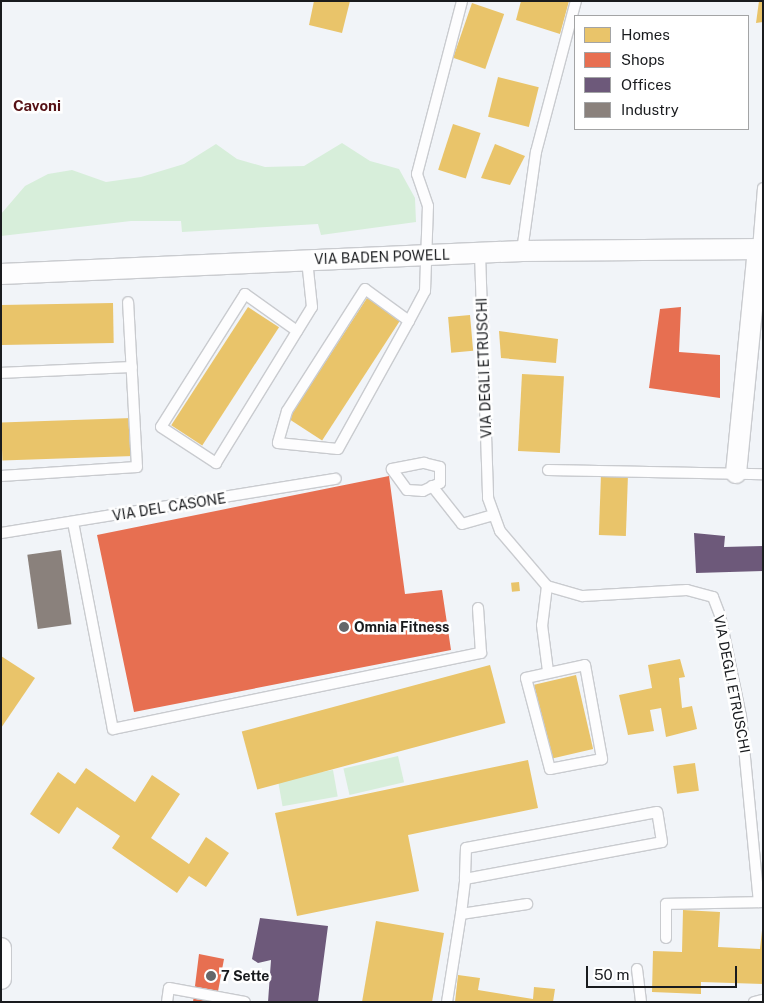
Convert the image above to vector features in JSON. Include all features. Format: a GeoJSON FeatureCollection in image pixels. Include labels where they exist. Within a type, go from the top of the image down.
{"type":"FeatureCollection","features":[{"type":"Feature","properties":{"kind":"street","name":"VIA BADEN POWELL"},"geometry":{"type":"LineString","coordinates":[[1,274],[522,251],[760,249]]}},
{"type":"Feature","properties":{"kind":"street"},"geometry":{"type":"LineString","coordinates":[[736,473],[760,249]]}},
{"type":"Feature","properties":{"kind":"street"},"geometry":{"type":"LineString","coordinates":[[1,948],[1,978]]}},
{"type":"Feature","properties":{"kind":"lane"},"geometry":{"type":"LineString","coordinates":[[409,321],[365,289],[287,411],[278,443],[338,449],[409,321],[425,292],[428,206],[417,174],[462,1]]}},
{"type":"Feature","properties":{"kind":"lane"},"geometry":{"type":"LineString","coordinates":[[522,251],[536,152],[576,1]]}},
{"type":"Feature","properties":{"kind":"lane"},"geometry":{"type":"LineString","coordinates":[[760,249],[763,188]]}},
{"type":"Feature","properties":{"kind":"lane","name":"VIA DEGLI ETRUSCHI"},"geometry":{"type":"LineString","coordinates":[[480,253],[488,498],[500,531],[548,586],[583,596],[687,590],[712,597],[720,615],[740,716],[761,902]]}},
{"type":"Feature","properties":{"kind":"lane"},"geometry":{"type":"LineString","coordinates":[[297,331],[245,294],[161,427],[216,463],[312,307],[307,260]]}},
{"type":"Feature","properties":{"kind":"lane"},"geometry":{"type":"LineString","coordinates":[[1,476],[137,467],[128,302]]}},
{"type":"Feature","properties":{"kind":"lane"},"geometry":{"type":"LineString","coordinates":[[1,373],[132,367]]}},
{"type":"Feature","properties":{"kind":"lane"},"geometry":{"type":"LineString","coordinates":[[424,463],[440,467],[440,483],[432,486],[407,490],[392,469],[424,463]]}},
{"type":"Feature","properties":{"kind":"lane"},"geometry":{"type":"LineString","coordinates":[[548,470],[763,474]]}},
{"type":"Feature","properties":{"kind":"lane","name":"VIA DEL CASONE"},"geometry":{"type":"LineString","coordinates":[[1,533],[336,479]]}},
{"type":"Feature","properties":{"kind":"lane"},"geometry":{"type":"LineString","coordinates":[[432,486],[462,524],[494,515]]}},
{"type":"Feature","properties":{"kind":"lane"},"geometry":{"type":"LineString","coordinates":[[73,522],[113,729],[481,653],[478,608]]}},
{"type":"Feature","properties":{"kind":"lane"},"geometry":{"type":"LineString","coordinates":[[548,586],[542,625],[548,671]]}},
{"type":"Feature","properties":{"kind":"lane"},"geometry":{"type":"LineString","coordinates":[[585,665],[602,759],[550,769],[526,678],[548,671],[585,665]]}},
{"type":"Feature","properties":{"kind":"lane"},"geometry":{"type":"LineString","coordinates":[[447,1002],[461,914],[466,848],[657,812],[662,842],[465,879]]}},
{"type":"Feature","properties":{"kind":"lane"},"geometry":{"type":"LineString","coordinates":[[666,938],[666,904],[761,902]]}},
{"type":"Feature","properties":{"kind":"lane"},"geometry":{"type":"LineString","coordinates":[[461,914],[527,904]]}},
{"type":"Feature","properties":{"kind":"lane"},"geometry":{"type":"LineString","coordinates":[[637,969],[641,1002]]}},
{"type":"Feature","properties":{"kind":"lane"},"geometry":{"type":"LineString","coordinates":[[166,1002],[169,988],[245,1002]]}},
{"type":"Feature","properties":{"kind":"lane"},"geometry":{"type":"LineString","coordinates":[[754,1002],[763,1000]]}},
{"type":"Feature","properties":{"kind":"green space"},"geometry":{"type":"Polygon","coordinates":[[[342,143],[370,161],[399,169],[415,198],[416,222],[321,235],[318,224],[182,232],[181,221],[131,221],[1,236],[1,214],[25,186],[48,174],[72,170],[106,182],[141,177],[184,164],[216,144],[237,159],[265,167],[304,166],[342,143]]]}},
{"type":"Feature","properties":{"kind":"green space"},"geometry":{"type":"Polygon","coordinates":[[[398,756],[404,782],[350,795],[343,769],[398,756]]]}},
{"type":"Feature","properties":{"kind":"green space"},"geometry":{"type":"Polygon","coordinates":[[[333,770],[338,797],[283,806],[278,780],[333,770]]]}},
{"type":"Feature","properties":{"kind":"building: Homes"},"geometry":{"type":"Polygon","coordinates":[[[314,1],[350,1],[342,33],[309,25],[314,1]]]}},
{"type":"Feature","properties":{"kind":"building: Homes"},"geometry":{"type":"Polygon","coordinates":[[[521,1],[569,1],[560,34],[516,20],[521,1]]]}},
{"type":"Feature","properties":{"kind":"building: Homes"},"geometry":{"type":"Polygon","coordinates":[[[759,1],[763,1],[763,22],[756,23],[759,1]]]}},
{"type":"Feature","properties":{"kind":"building: Homes"},"geometry":{"type":"Polygon","coordinates":[[[472,3],[504,14],[485,69],[453,58],[472,3]]]}},
{"type":"Feature","properties":{"kind":"building: Homes"},"geometry":{"type":"Polygon","coordinates":[[[498,77],[539,87],[529,127],[488,117],[498,77]]]}},
{"type":"Feature","properties":{"kind":"building: Homes"},"geometry":{"type":"Polygon","coordinates":[[[453,124],[481,133],[466,179],[438,170],[453,124]]]}},
{"type":"Feature","properties":{"kind":"building: Homes"},"geometry":{"type":"Polygon","coordinates":[[[495,144],[525,156],[510,185],[481,178],[495,144]]]}},
{"type":"Feature","properties":{"kind":"building: Homes"},"geometry":{"type":"Polygon","coordinates":[[[367,298],[401,320],[322,441],[289,419],[367,298]]]}},
{"type":"Feature","properties":{"kind":"building: Homes"},"geometry":{"type":"Polygon","coordinates":[[[113,303],[114,343],[2,345],[1,305],[113,303]]]}},
{"type":"Feature","properties":{"kind":"building: Homes"},"geometry":{"type":"Polygon","coordinates":[[[248,307],[279,327],[202,445],[171,425],[248,307]]]}},
{"type":"Feature","properties":{"kind":"building: Homes"},"geometry":{"type":"Polygon","coordinates":[[[470,315],[473,351],[451,353],[448,317],[470,315]]]}},
{"type":"Feature","properties":{"kind":"building: Homes"},"geometry":{"type":"Polygon","coordinates":[[[499,331],[558,339],[556,363],[501,358],[499,331]]]}},
{"type":"Feature","properties":{"kind":"building: Homes"},"geometry":{"type":"Polygon","coordinates":[[[522,374],[564,376],[560,453],[518,451],[522,374]]]}},
{"type":"Feature","properties":{"kind":"building: Homes"},"geometry":{"type":"Polygon","coordinates":[[[132,418],[133,456],[2,461],[1,423],[132,418]]]}},
{"type":"Feature","properties":{"kind":"building: Homes"},"geometry":{"type":"Polygon","coordinates":[[[601,474],[628,475],[626,536],[599,535],[601,474]]]}},
{"type":"Feature","properties":{"kind":"building: Homes"},"geometry":{"type":"Polygon","coordinates":[[[519,582],[520,591],[512,592],[511,583],[519,582]]]}},
{"type":"Feature","properties":{"kind":"building: Homes"},"geometry":{"type":"Polygon","coordinates":[[[1,656],[35,678],[1,728],[1,656]]]}},
{"type":"Feature","properties":{"kind":"building: Homes"},"geometry":{"type":"Polygon","coordinates":[[[680,659],[685,677],[679,678],[682,708],[692,706],[697,729],[666,737],[661,708],[650,710],[654,731],[628,735],[619,695],[652,688],[648,665],[680,659]]]}},
{"type":"Feature","properties":{"kind":"building: Homes"},"geometry":{"type":"Polygon","coordinates":[[[490,665],[506,723],[257,789],[242,732],[490,665]]]}},
{"type":"Feature","properties":{"kind":"building: Homes"},"geometry":{"type":"Polygon","coordinates":[[[576,675],[593,749],[551,759],[534,685],[576,675]]]}},
{"type":"Feature","properties":{"kind":"building: Homes"},"geometry":{"type":"Polygon","coordinates":[[[528,760],[538,808],[408,835],[419,891],[297,916],[275,813],[528,760]]]}},
{"type":"Feature","properties":{"kind":"building: Homes"},"geometry":{"type":"Polygon","coordinates":[[[695,763],[699,791],[677,794],[673,766],[695,763]]]}},
{"type":"Feature","properties":{"kind":"building: Homes"},"geometry":{"type":"Polygon","coordinates":[[[86,768],[135,802],[152,775],[180,794],[151,838],[189,864],[206,837],[229,853],[206,887],[189,876],[177,893],[112,848],[120,836],[77,807],[59,834],[30,814],[58,772],[75,784],[86,768]]]}},
{"type":"Feature","properties":{"kind":"building: Homes"},"geometry":{"type":"Polygon","coordinates":[[[683,910],[720,912],[718,947],[760,949],[763,921],[763,984],[701,982],[701,994],[652,992],[653,951],[682,952],[683,910]]]}},
{"type":"Feature","properties":{"kind":"building: Homes"},"geometry":{"type":"Polygon","coordinates":[[[376,921],[444,933],[432,1002],[362,1002],[376,921]]]}},
{"type":"Feature","properties":{"kind":"building: Homes"},"geometry":{"type":"Polygon","coordinates":[[[458,975],[480,978],[478,990],[533,999],[534,987],[555,989],[553,1002],[455,1002],[458,975]]]}},
{"type":"Feature","properties":{"kind":"building: Shops"},"geometry":{"type":"Polygon","coordinates":[[[681,307],[679,352],[720,355],[720,398],[649,388],[660,309],[681,307]]]}},
{"type":"Feature","properties":{"kind":"building: Shops"},"geometry":{"type":"Polygon","coordinates":[[[389,476],[405,594],[442,590],[451,650],[134,712],[97,535],[389,476]]]}},
{"type":"Feature","properties":{"kind":"building: Shops"},"geometry":{"type":"Polygon","coordinates":[[[199,954],[224,959],[216,1002],[193,1002],[199,954]]]}},
{"type":"Feature","properties":{"kind":"building: Offices"},"geometry":{"type":"Polygon","coordinates":[[[694,533],[725,536],[724,547],[763,546],[763,571],[696,573],[694,533]]]}},
{"type":"Feature","properties":{"kind":"building: Offices"},"geometry":{"type":"Polygon","coordinates":[[[260,918],[328,926],[318,1002],[268,1002],[271,960],[258,963],[252,959],[260,918]]]}},
{"type":"Feature","properties":{"kind":"building: Industry"},"geometry":{"type":"Polygon","coordinates":[[[61,550],[71,624],[38,629],[27,555],[61,550]]]}},
{"type":"Feature","properties":{"kind":"place","name":"Omnia Fitness"},"geometry":{"type":"Point","coordinates":[344,627]}},
{"type":"Feature","properties":{"kind":"place","name":"7 Sette"},"geometry":{"type":"Point","coordinates":[211,976]}},
{"type":"Feature","properties":{"kind":"district","name":"Cavoni"},"geometry":{"type":"Point","coordinates":[37,106]}}]}
